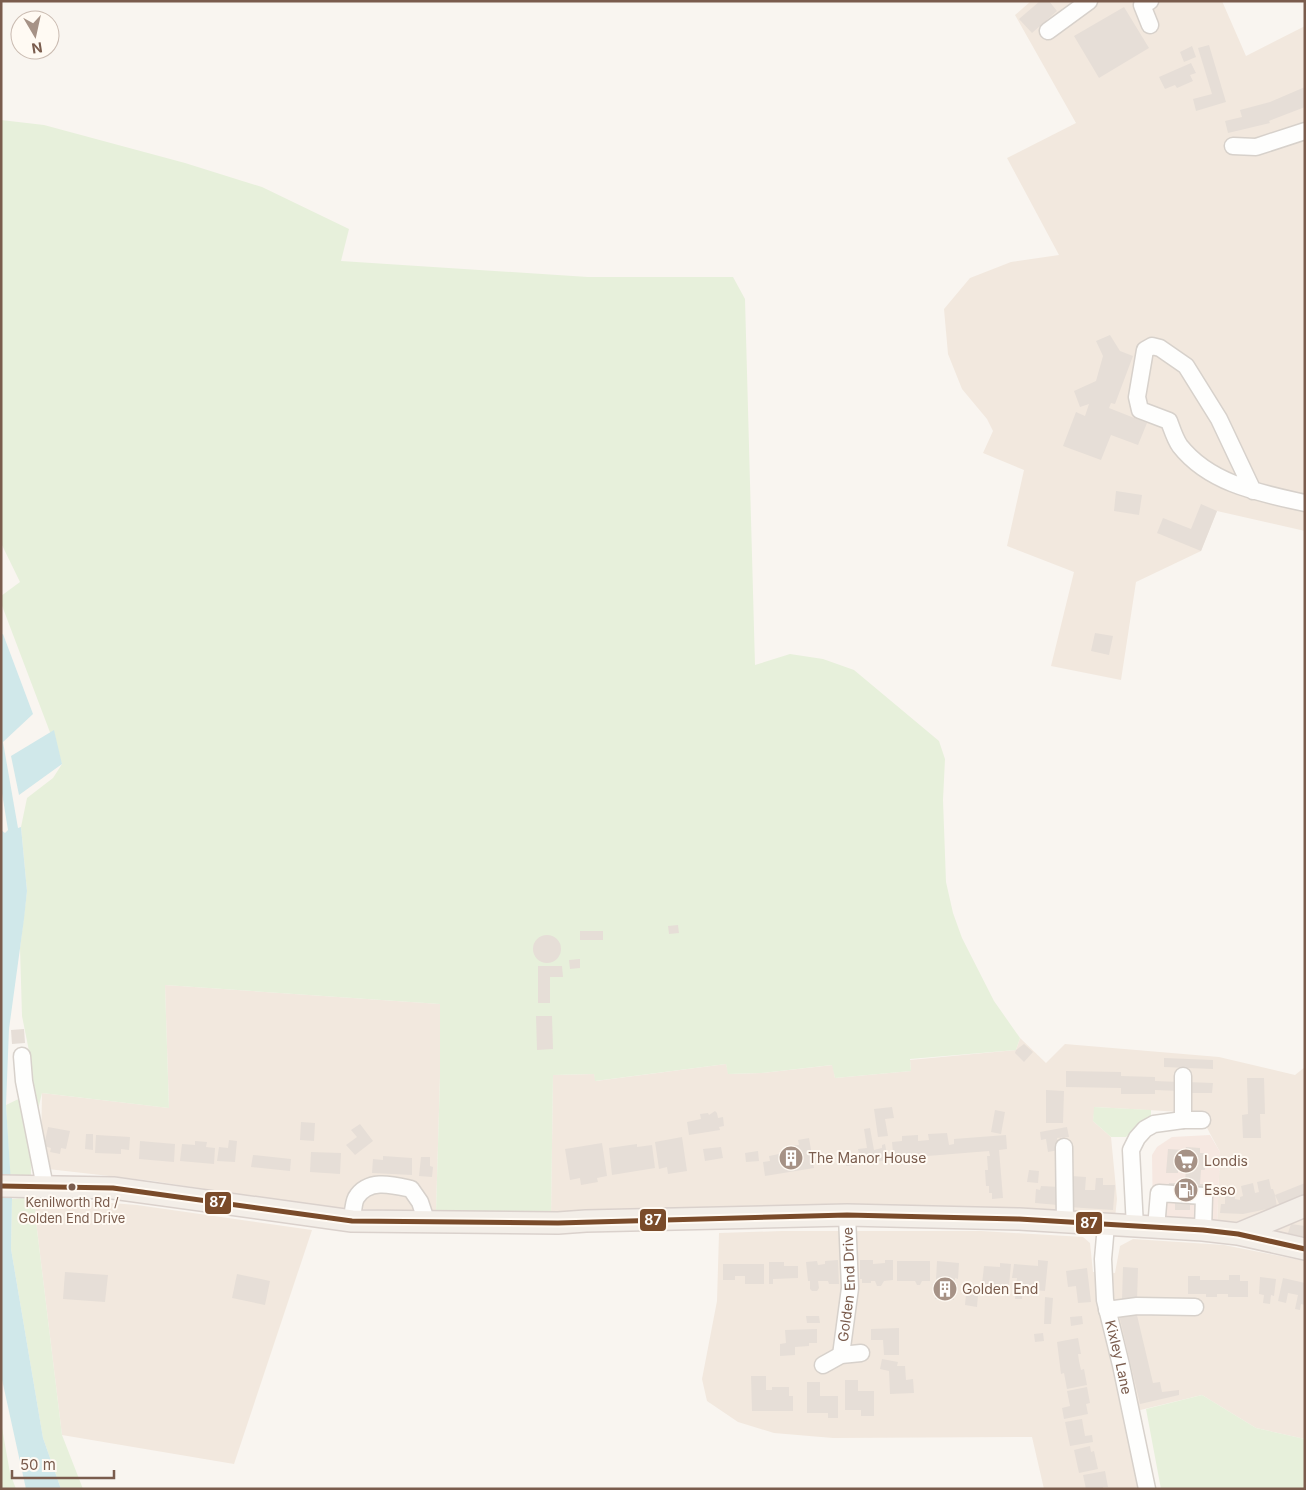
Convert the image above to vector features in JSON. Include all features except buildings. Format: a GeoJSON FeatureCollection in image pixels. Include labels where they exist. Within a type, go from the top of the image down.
{"type":"FeatureCollection","features":[{"type":"Feature","properties":{"kind":"main road"},"geometry":{"type":"LineString","coordinates":[[9,1186],[113,1188],[352,1221],[558,1223],[848,1215],[1019,1219],[1203,1230],[1238,1234],[1305,1250]]}},
{"type":"Feature","properties":{"kind":"main road"},"geometry":{"type":"LineString","coordinates":[[1238,1234],[1305,1206]]}},
{"type":"Feature","properties":{"kind":"street"},"geometry":{"type":"LineString","coordinates":[[1048,31],[1089,1]]}},
{"type":"Feature","properties":{"kind":"street"},"geometry":{"type":"LineString","coordinates":[[1142,2],[1150,25]]}},
{"type":"Feature","properties":{"kind":"street"},"geometry":{"type":"LineString","coordinates":[[1233,146],[1256,147],[1305,131]]}},
{"type":"Feature","properties":{"kind":"street"},"geometry":{"type":"LineString","coordinates":[[1253,491],[1219,419],[1186,366],[1160,348],[1152,346],[1145,350],[1137,397],[1140,410],[1169,421],[1180,445],[1198,464],[1227,482],[1253,491],[1305,503]]}},
{"type":"Feature","properties":{"kind":"street"},"geometry":{"type":"LineString","coordinates":[[22,1056],[24,1081],[45,1187]]}},
{"type":"Feature","properties":{"kind":"street"},"geometry":{"type":"LineString","coordinates":[[1183,1120],[1184,1076]]}},
{"type":"Feature","properties":{"kind":"street"},"geometry":{"type":"LineString","coordinates":[[1135,1227],[1131,1150],[1137,1138],[1145,1129],[1154,1124],[1183,1120],[1202,1120]]}},
{"type":"Feature","properties":{"kind":"street"},"geometry":{"type":"LineString","coordinates":[[1064,1147],[1065,1222]]}},
{"type":"Feature","properties":{"kind":"street"},"geometry":{"type":"LineString","coordinates":[[352,1221],[356,1198],[364,1190],[380,1183],[411,1190],[420,1202],[427,1223]]}},
{"type":"Feature","properties":{"kind":"street"},"geometry":{"type":"LineString","coordinates":[[1156,1228],[1159,1193],[1204,1196],[1203,1230]]}},
{"type":"Feature","properties":{"kind":"street","name":"Golden End Drive"},"geometry":{"type":"LineString","coordinates":[[841,1355],[850,1288],[848,1215]]}},
{"type":"Feature","properties":{"kind":"street","name":"Kixley Lane"},"geometry":{"type":"LineString","coordinates":[[1106,1225],[1103,1281],[1107,1310],[1148,1489]]}},
{"type":"Feature","properties":{"kind":"street"},"geometry":{"type":"LineString","coordinates":[[1107,1310],[1137,1306],[1195,1307]]}},
{"type":"Feature","properties":{"kind":"street","name":"Golden End Drive"},"geometry":{"type":"LineString","coordinates":[[822,1365],[841,1355],[860,1353]]}},
{"type":"Feature","properties":{"kind":"shaded area"},"geometry":{"type":"Polygon","coordinates":[[[1031,1],[1222,1],[1246,56],[1305,26],[1305,531],[1217,511],[1201,551],[1136,582],[1121,680],[1051,666],[1074,572],[1007,546],[1024,470],[983,453],[993,431],[987,419],[962,389],[948,354],[944,309],[970,278],[1011,262],[1059,255],[1007,158],[1076,123],[1015,15],[1031,1]]]}},
{"type":"Feature","properties":{"kind":"shaded area"},"geometry":{"type":"Polygon","coordinates":[[[165,985],[440,1004],[436,1212],[320,1207],[153,1181],[48,1169],[41,1151],[42,1093],[169,1108],[165,985]]]}},
{"type":"Feature","properties":{"kind":"shaded area"},"geometry":{"type":"Polygon","coordinates":[[[1020,1038],[1046,1063],[1065,1044],[1219,1057],[1295,1075],[1305,1067],[1305,1237],[1277,1232],[1272,1216],[1243,1226],[1217,1225],[1220,1152],[1199,1113],[1095,1107],[1093,1121],[1111,1137],[1117,1199],[1115,1218],[551,1216],[553,1075],[594,1074],[596,1081],[726,1064],[729,1074],[761,1073],[833,1065],[835,1078],[911,1071],[910,1060],[1016,1050],[1020,1038]]]}},
{"type":"Feature","properties":{"kind":"shaded area"},"geometry":{"type":"Polygon","coordinates":[[[1210,1135],[1220,1152],[1217,1225],[1153,1221],[1152,1155],[1157,1147],[1172,1137],[1210,1135]]]}},
{"type":"Feature","properties":{"kind":"shaded area"},"geometry":{"type":"Polygon","coordinates":[[[36,1197],[137,1205],[312,1230],[234,1464],[62,1435],[35,1213],[36,1197]]]}},
{"type":"Feature","properties":{"kind":"shaded area"},"geometry":{"type":"Polygon","coordinates":[[[782,1231],[981,1231],[1083,1237],[1090,1243],[1093,1272],[1115,1273],[1120,1246],[1133,1239],[1224,1245],[1305,1261],[1305,1439],[1256,1428],[1202,1395],[1124,1414],[1138,1489],[1044,1489],[1032,1437],[833,1438],[774,1433],[738,1422],[707,1401],[702,1379],[717,1301],[719,1233],[782,1231]]]}},
{"type":"Feature","properties":{"kind":"green space"},"geometry":{"type":"Polygon","coordinates":[[[1,120],[44,125],[185,163],[262,187],[349,229],[341,261],[588,277],[733,277],[745,299],[755,665],[790,654],[823,659],[854,670],[939,741],[945,759],[943,800],[946,882],[953,913],[962,938],[994,1001],[1020,1038],[1016,1050],[910,1059],[911,1071],[835,1078],[832,1065],[761,1073],[728,1074],[726,1064],[595,1081],[594,1074],[553,1075],[551,1216],[436,1212],[440,1004],[165,985],[169,1108],[42,1093],[31,1138],[31,1177],[10,1174],[6,1105],[33,1092],[29,1051],[22,1016],[20,948],[27,891],[21,827],[27,798],[53,778],[62,764],[1,603],[1,596],[20,582],[1,543],[1,120]]]}},
{"type":"Feature","properties":{"kind":"green space"},"geometry":{"type":"Polygon","coordinates":[[[1094,1107],[1151,1110],[1151,1118],[1143,1122],[1126,1137],[1111,1137],[1093,1121],[1094,1107]]]}},
{"type":"Feature","properties":{"kind":"green space"},"geometry":{"type":"Polygon","coordinates":[[[36,1197],[35,1213],[62,1435],[83,1489],[61,1489],[43,1438],[11,1249],[12,1199],[36,1197]]]}},
{"type":"Feature","properties":{"kind":"green space"},"geometry":{"type":"Polygon","coordinates":[[[1202,1395],[1256,1428],[1305,1439],[1305,1489],[1161,1489],[1146,1409],[1202,1395]]]}},
{"type":"Feature","properties":{"kind":"green space"},"geometry":{"type":"Polygon","coordinates":[[[1,1422],[10,1473],[16,1489],[1,1489],[1,1422]]]}},
{"type":"Feature","properties":{"kind":"water"},"geometry":{"type":"Polygon","coordinates":[[[3,634],[33,714],[3,742],[18,828],[21,827],[27,891],[9,1029],[6,1105],[12,1199],[11,1249],[43,1438],[61,1489],[26,1489],[1,1375],[1,830],[5,833],[8,830],[1,787],[1,635],[3,634]]]}},
{"type":"Feature","properties":{"kind":"water"},"geometry":{"type":"Polygon","coordinates":[[[54,730],[62,764],[19,795],[11,756],[54,730]]]}},
{"type":"Feature","properties":{"kind":"transit line","name":"87"},"geometry":{"type":"LineString","coordinates":[[1,1186],[113,1188],[352,1221],[558,1223],[847,1215],[1019,1219],[1203,1230],[1238,1234],[1305,1249]]}},
{"type":"Feature","properties":{"kind":"place","name":"The Manor House"},"geometry":{"type":"Point","coordinates":[791,1158]}},
{"type":"Feature","properties":{"kind":"place","name":"Londis"},"geometry":{"type":"Point","coordinates":[1186,1161]}},
{"type":"Feature","properties":{"kind":"place","name":"Kenilworth Rd / Golden End Drive"},"geometry":{"type":"Point","coordinates":[72,1187]}},
{"type":"Feature","properties":{"kind":"place","name":"Esso"},"geometry":{"type":"Point","coordinates":[1186,1190]}},
{"type":"Feature","properties":{"kind":"place","name":"Golden End"},"geometry":{"type":"Point","coordinates":[945,1289]}}]}
